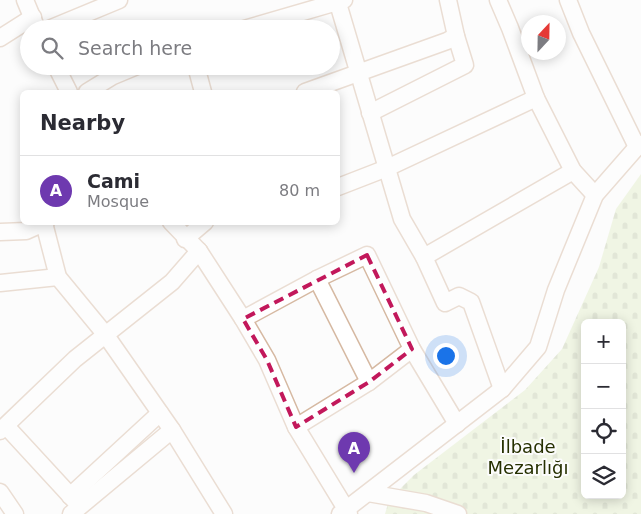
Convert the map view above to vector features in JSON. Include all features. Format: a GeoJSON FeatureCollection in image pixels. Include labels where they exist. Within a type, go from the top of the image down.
{"type":"FeatureCollection","features":[{"type":"Feature","properties":{"kind":"street"},"geometry":{"type":"LineString","coordinates":[[25,0],[34,20]]}},
{"type":"Feature","properties":{"kind":"street"},"geometry":{"type":"LineString","coordinates":[[71,20],[119,0]]}},
{"type":"Feature","properties":{"kind":"street"},"geometry":{"type":"LineString","coordinates":[[370,113],[465,65],[448,0]]}},
{"type":"Feature","properties":{"kind":"street"},"geometry":{"type":"LineString","coordinates":[[498,0],[536,98],[573,171],[595,195]]}},
{"type":"Feature","properties":{"kind":"street"},"geometry":{"type":"LineString","coordinates":[[173,225],[185,239],[199,251],[243,319],[267,360],[296,427],[345,513],[502,389],[538,348],[556,290],[595,195],[639,146],[581,33],[568,0]]}},
{"type":"Feature","properties":{"kind":"street"},"geometry":{"type":"LineString","coordinates":[[275,20],[340,1],[370,113],[402,219],[424,258],[444,303],[459,296],[471,302],[502,389]]}},
{"type":"Feature","properties":{"kind":"street"},"geometry":{"type":"LineString","coordinates":[[0,38],[20,29]]}},
{"type":"Feature","properties":{"kind":"street"},"geometry":{"type":"LineString","coordinates":[[311,90],[359,74],[456,36]]}},
{"type":"Feature","properties":{"kind":"street"},"geometry":{"type":"LineString","coordinates":[[60,75],[68,90]]}},
{"type":"Feature","properties":{"kind":"street"},"geometry":{"type":"LineString","coordinates":[[90,90],[116,75]]}},
{"type":"Feature","properties":{"kind":"street"},"geometry":{"type":"LineString","coordinates":[[199,75],[203,90]]}},
{"type":"Feature","properties":{"kind":"street"},"geometry":{"type":"LineString","coordinates":[[340,186],[387,168],[536,98]]}},
{"type":"Feature","properties":{"kind":"street"},"geometry":{"type":"LineString","coordinates":[[424,258],[573,171]]}},
{"type":"Feature","properties":{"kind":"street"},"geometry":{"type":"LineString","coordinates":[[0,232],[26,231],[40,225]]}},
{"type":"Feature","properties":{"kind":"street"},"geometry":{"type":"LineString","coordinates":[[45,225],[58,277],[105,334],[172,430],[224,514]]}},
{"type":"Feature","properties":{"kind":"street"},"geometry":{"type":"LineString","coordinates":[[185,239],[201,225]]}},
{"type":"Feature","properties":{"kind":"street"},"geometry":{"type":"LineString","coordinates":[[77,507],[3,428],[75,359],[172,282],[199,251]]}},
{"type":"Feature","properties":{"kind":"street"},"geometry":{"type":"LineString","coordinates":[[243,319],[367,255],[412,349],[456,424]]}},
{"type":"Feature","properties":{"kind":"street"},"geometry":{"type":"LineString","coordinates":[[0,283],[58,277]]}},
{"type":"Feature","properties":{"kind":"street"},"geometry":{"type":"LineString","coordinates":[[317,280],[369,382]]}},
{"type":"Feature","properties":{"kind":"street"},"geometry":{"type":"LineString","coordinates":[[296,427],[369,382],[412,349]]}},
{"type":"Feature","properties":{"kind":"street"},"geometry":{"type":"LineString","coordinates":[[77,507],[160,413]]}},
{"type":"Feature","properties":{"kind":"street"},"geometry":{"type":"LineString","coordinates":[[77,507],[172,430]]}},
{"type":"Feature","properties":{"kind":"street"},"geometry":{"type":"LineString","coordinates":[[0,492],[15,514]]}},
{"type":"Feature","properties":{"kind":"street"},"geometry":{"type":"LineString","coordinates":[[368,493],[426,503],[458,514]]}},
{"type":"Feature","properties":{"kind":"highlighted area"},"geometry":{"type":"Polygon","coordinates":[[[367,255],[412,349],[369,382],[296,427],[267,360],[243,319],[367,255]]]}},
{"type":"Feature","properties":{"kind":"green space","name":"İlbade Mezarlığı"},"geometry":{"type":"Polygon","coordinates":[[[641,174],[641,514],[385,514],[389,500],[414,475],[525,390],[562,349],[599,267],[616,209],[641,174]]]}},
{"type":"Feature","properties":{"kind":"place","name":"Cami"},"geometry":{"type":"Point","coordinates":[354,473]}}]}
